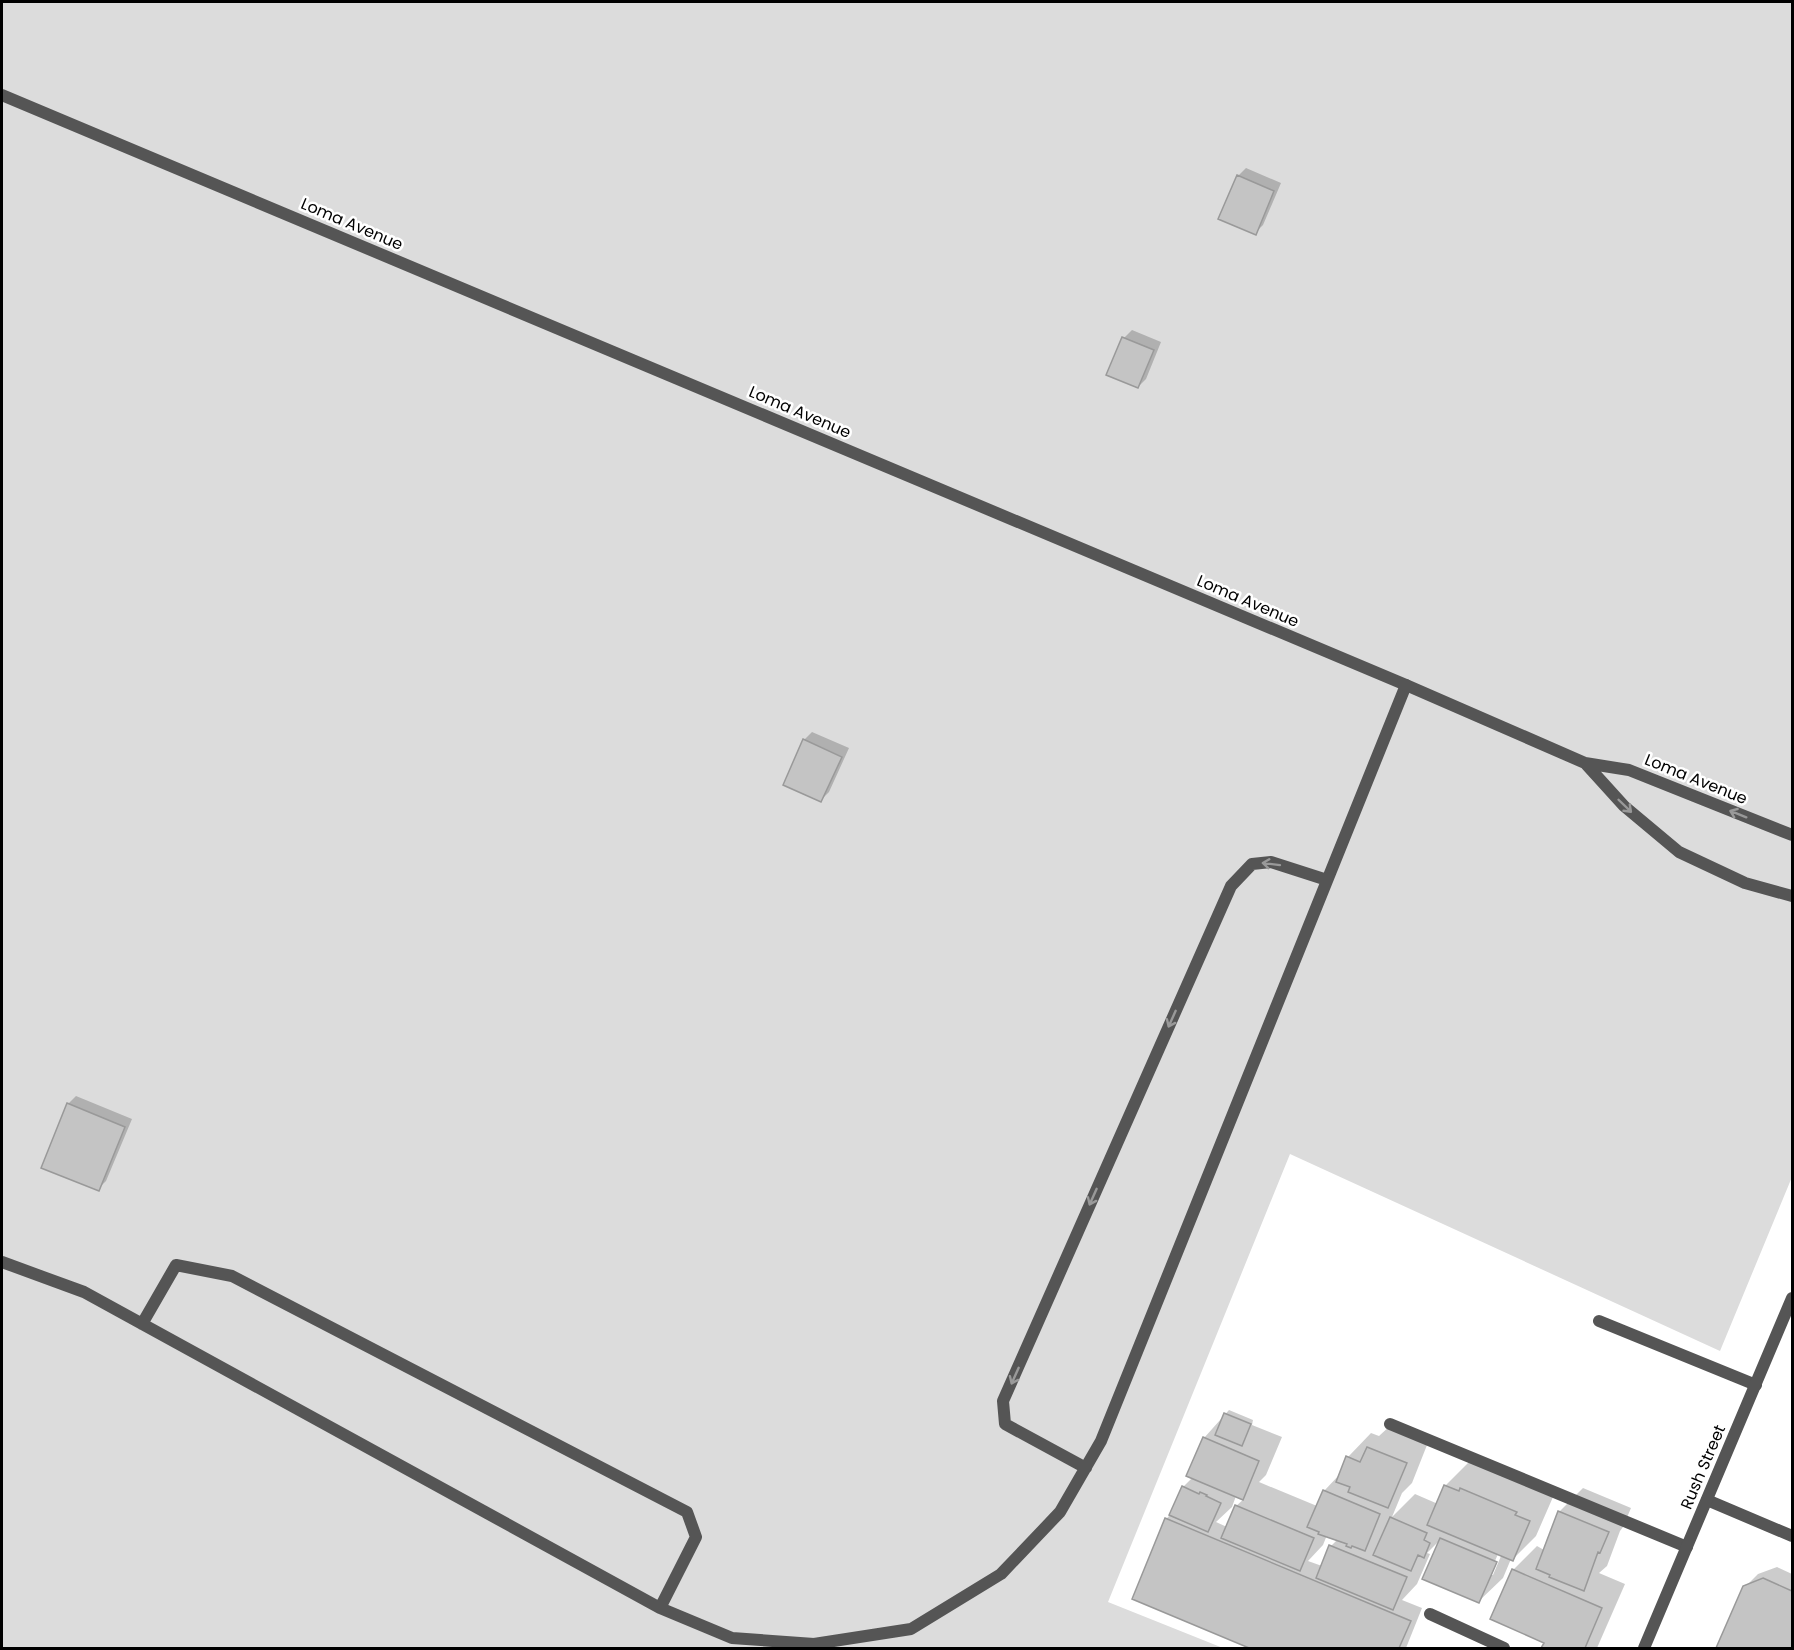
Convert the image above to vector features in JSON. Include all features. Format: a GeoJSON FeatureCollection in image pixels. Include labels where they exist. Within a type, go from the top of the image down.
{"type":"FeatureCollection","features":[{"type":"Feature","properties":{"kind":"street","name":"Loma Avenue"},"geometry":{"type":"LineString","coordinates":[[2,95],[1406,685],[1585,763],[1629,770],[1792,835]]}},
{"type":"Feature","properties":{"kind":"street"},"geometry":{"type":"LineString","coordinates":[[2,1262],[84,1292],[660,1608],[732,1638],[814,1644],[911,1629],[1001,1574],[1060,1512],[1106,1430],[1406,685]]}},
{"type":"Feature","properties":{"kind":"street","name":"Loma Avenue"},"geometry":{"type":"LineString","coordinates":[[1585,763],[1624,806],[1679,852],[1745,883],[1792,896]]}},
{"type":"Feature","properties":{"kind":"street"},"geometry":{"type":"LineString","coordinates":[[1086,1467],[1005,1424],[1004,1401],[1231,886],[1252,864],[1271,862],[1327,880]]}},
{"type":"Feature","properties":{"kind":"street"},"geometry":{"type":"LineString","coordinates":[[142,1324],[177,1265],[232,1276],[687,1512],[696,1537],[660,1608]]}},
{"type":"Feature","properties":{"kind":"street","name":"Rush Street"},"geometry":{"type":"LineString","coordinates":[[1644,1648],[1792,1298]]}},
{"type":"Feature","properties":{"kind":"street"},"geometry":{"type":"LineString","coordinates":[[1599,1321],[1756,1385]]}},
{"type":"Feature","properties":{"kind":"street"},"geometry":{"type":"LineString","coordinates":[[1390,1424],[1687,1547]]}},
{"type":"Feature","properties":{"kind":"street"},"geometry":{"type":"LineString","coordinates":[[1707,1500],[1792,1536]]}},
{"type":"Feature","properties":{"kind":"street"},"geometry":{"type":"LineString","coordinates":[[1430,1614],[1504,1648]]}},
{"type":"Feature","properties":{"kind":"shaded area"},"geometry":{"type":"Polygon","coordinates":[[[2,2],[1792,2],[1792,1177],[1720,1351],[1290,1154],[1108,1602],[1223,1648],[2,1648],[2,2]]]}},
{"type":"Feature","properties":{"kind":"building"},"geometry":{"type":"Polygon","coordinates":[[[1237,175],[1274,191],[1256,235],[1218,219],[1237,175]]]}},
{"type":"Feature","properties":{"kind":"building"},"geometry":{"type":"Polygon","coordinates":[[[1122,337],[1154,350],[1138,388],[1106,375],[1122,337]]]}},
{"type":"Feature","properties":{"kind":"building"},"geometry":{"type":"Polygon","coordinates":[[[803,739],[842,757],[821,802],[783,785],[803,739]]]}},
{"type":"Feature","properties":{"kind":"building"},"geometry":{"type":"Polygon","coordinates":[[[67,1103],[125,1127],[99,1191],[41,1168],[67,1103]]]}},
{"type":"Feature","properties":{"kind":"building"},"geometry":{"type":"Polygon","coordinates":[[[1224,1413],[1251,1424],[1242,1446],[1215,1435],[1224,1413]]]}},
{"type":"Feature","properties":{"kind":"building"},"geometry":{"type":"Polygon","coordinates":[[[1203,1437],[1259,1461],[1243,1500],[1186,1476],[1203,1437]]]}},
{"type":"Feature","properties":{"kind":"building"},"geometry":{"type":"Polygon","coordinates":[[[1367,1447],[1407,1463],[1388,1508],[1348,1492],[1350,1487],[1336,1482],[1346,1456],[1360,1462],[1367,1447]]]}},
{"type":"Feature","properties":{"kind":"building"},"geometry":{"type":"Polygon","coordinates":[[[1444,1485],[1459,1491],[1460,1488],[1517,1512],[1515,1515],[1530,1521],[1513,1561],[1427,1525],[1444,1485]]]}},
{"type":"Feature","properties":{"kind":"building"},"geometry":{"type":"Polygon","coordinates":[[[1182,1486],[1221,1503],[1208,1532],[1169,1515],[1182,1486]]]}},
{"type":"Feature","properties":{"kind":"building"},"geometry":{"type":"Polygon","coordinates":[[[1323,1490],[1380,1514],[1365,1551],[1346,1546],[1347,1544],[1318,1534],[1319,1532],[1307,1527],[1323,1490]]]}},
{"type":"Feature","properties":{"kind":"building"},"geometry":{"type":"Polygon","coordinates":[[[1235,1505],[1314,1538],[1300,1571],[1221,1538],[1235,1505]]]}},
{"type":"Feature","properties":{"kind":"building"},"geometry":{"type":"Polygon","coordinates":[[[1558,1511],[1609,1532],[1600,1553],[1598,1552],[1584,1591],[1549,1577],[1550,1575],[1536,1569],[1558,1511]]]}},
{"type":"Feature","properties":{"kind":"building"},"geometry":{"type":"Polygon","coordinates":[[[1390,1517],[1427,1533],[1424,1540],[1430,1543],[1424,1558],[1418,1555],[1411,1571],[1373,1555],[1390,1517]]]}},
{"type":"Feature","properties":{"kind":"building"},"geometry":{"type":"Polygon","coordinates":[[[1165,1518],[1411,1621],[1399,1648],[1249,1648],[1132,1599],[1165,1518]]]}},
{"type":"Feature","properties":{"kind":"building"},"geometry":{"type":"Polygon","coordinates":[[[1440,1538],[1497,1562],[1479,1603],[1422,1579],[1440,1538]]]}},
{"type":"Feature","properties":{"kind":"building"},"geometry":{"type":"Polygon","coordinates":[[[1329,1545],[1407,1577],[1393,1610],[1316,1578],[1329,1545]]]}},
{"type":"Feature","properties":{"kind":"building"},"geometry":{"type":"Polygon","coordinates":[[[1512,1569],[1602,1608],[1585,1648],[1541,1648],[1544,1643],[1490,1619],[1512,1569]]]}},
{"type":"Feature","properties":{"kind":"building"},"geometry":{"type":"Polygon","coordinates":[[[1763,1578],[1792,1591],[1792,1648],[1716,1648],[1743,1586],[1763,1578]]]}}]}
